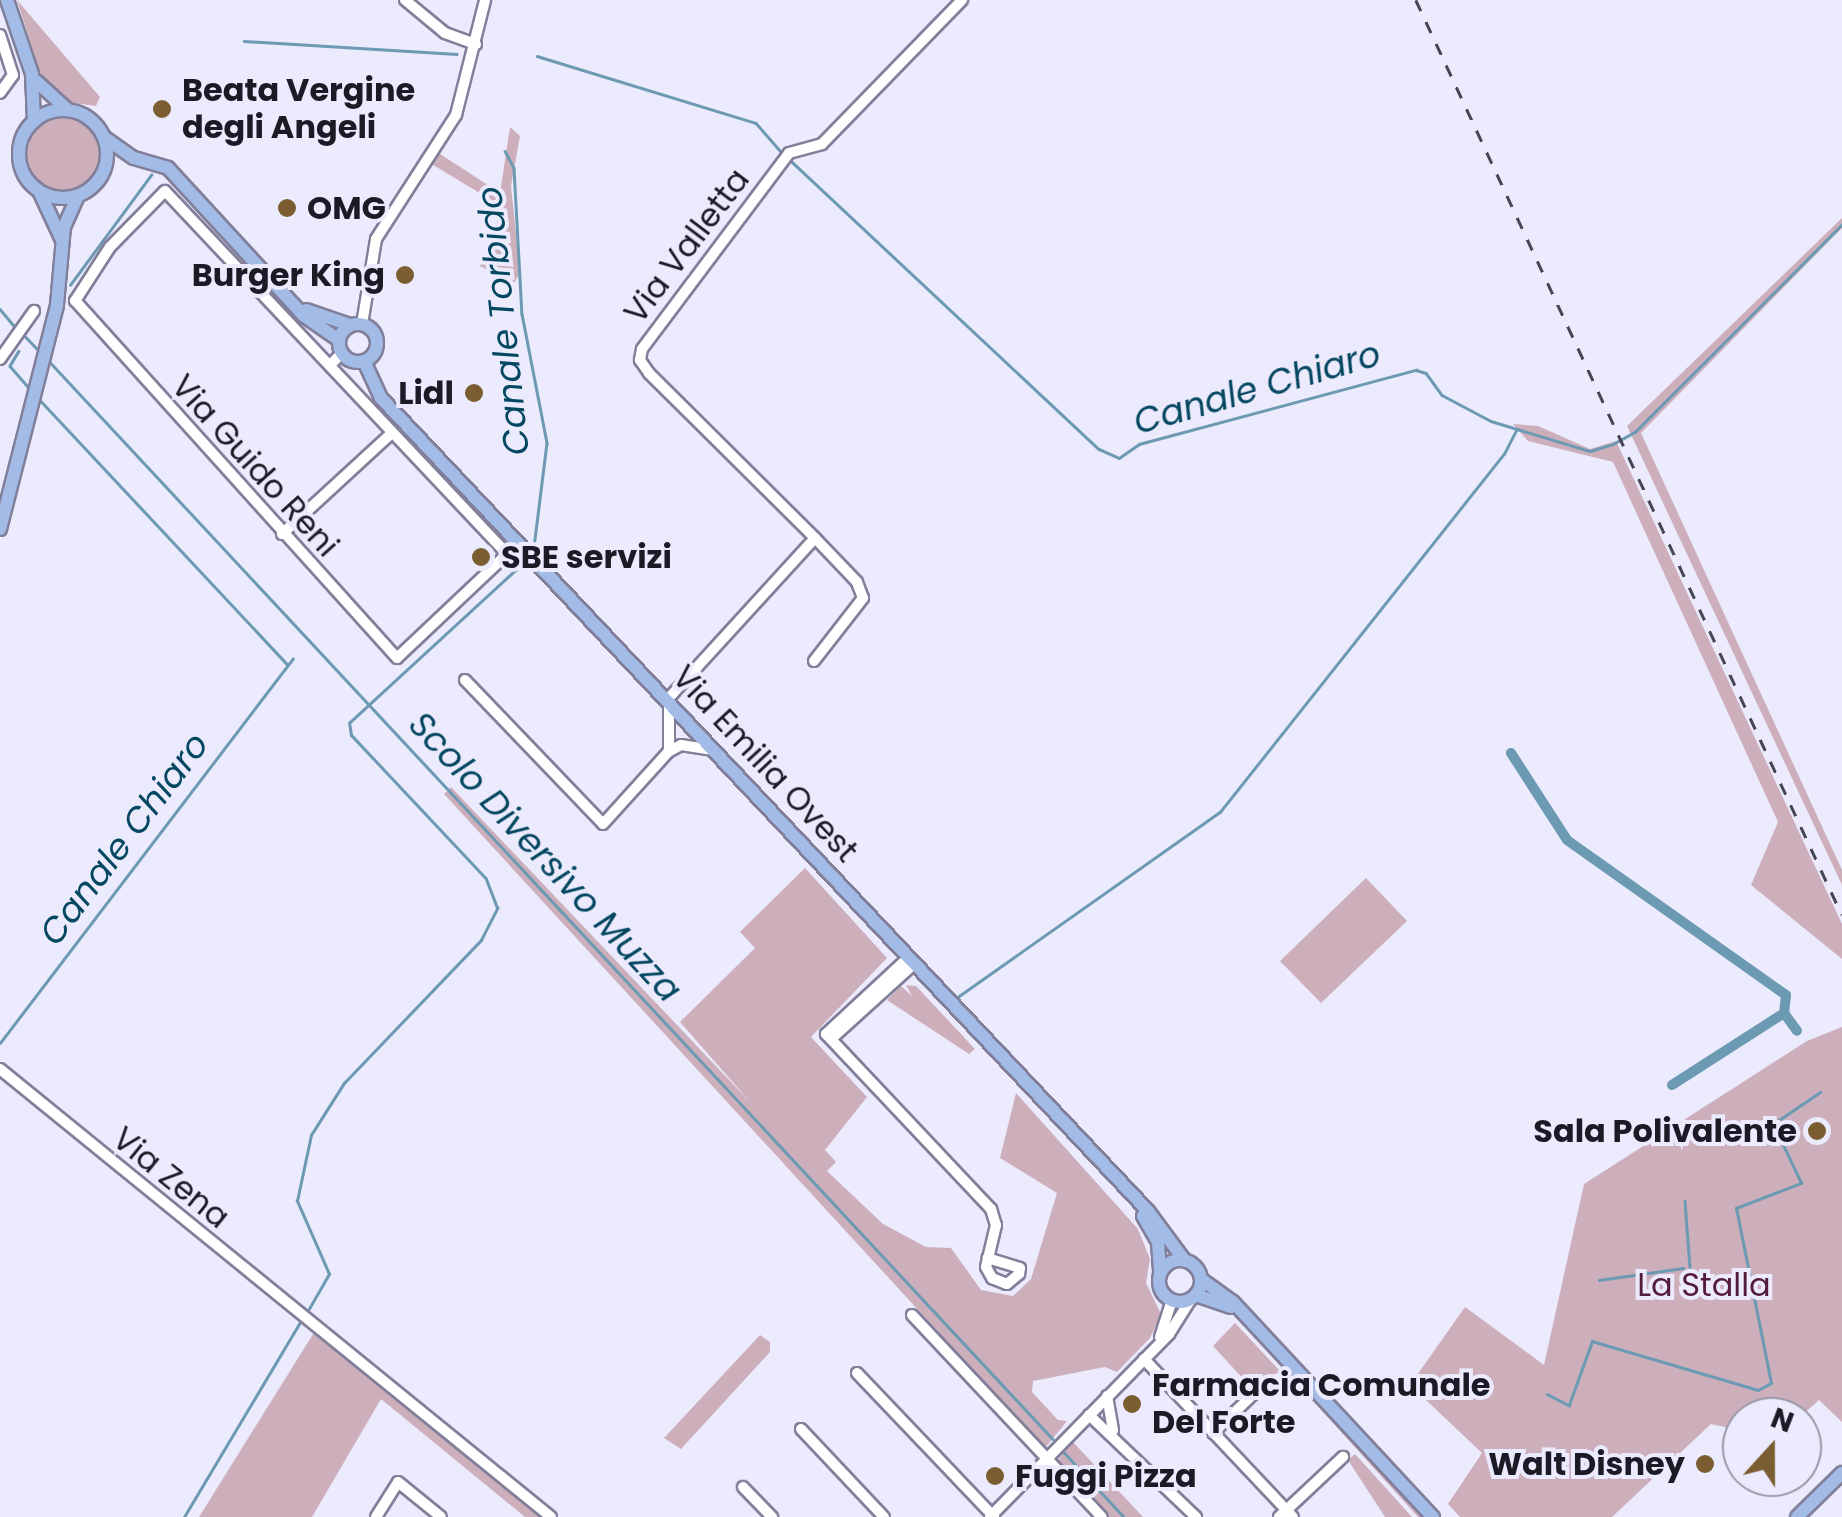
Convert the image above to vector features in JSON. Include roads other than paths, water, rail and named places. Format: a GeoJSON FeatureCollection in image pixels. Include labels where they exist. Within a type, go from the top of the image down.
{"type":"FeatureCollection","features":[{"type":"Feature","properties":{"kind":"main road"},"geometry":{"type":"LineString","coordinates":[[7,0],[32,74],[46,96],[91,120],[104,138],[134,158],[158,163],[300,306],[340,346],[364,361],[378,342],[356,324],[300,306]]}},
{"type":"Feature","properties":{"kind":"main road"},"geometry":{"type":"LineString","coordinates":[[32,74],[34,121],[22,139],[19,161],[54,215],[62,244]]}},
{"type":"Feature","properties":{"kind":"main road"},"geometry":{"type":"LineString","coordinates":[[34,121],[68,110]]}},
{"type":"Feature","properties":{"kind":"main road"},"geometry":{"type":"LineString","coordinates":[[104,138],[105,169]]}},
{"type":"Feature","properties":{"kind":"main road"},"geometry":{"type":"LineString","coordinates":[[0,529],[58,301],[62,244],[78,196],[105,169],[134,158]]}},
{"type":"Feature","properties":{"kind":"main road"},"geometry":{"type":"LineString","coordinates":[[38,191],[78,196]]}},
{"type":"Feature","properties":{"kind":"main road"},"geometry":{"type":"LineString","coordinates":[[340,346],[356,324]]}},
{"type":"Feature","properties":{"kind":"main road","name":"Via Emilia Ovest"},"geometry":{"type":"LineString","coordinates":[[364,361],[381,398],[1135,1200],[1185,1260]]}},
{"type":"Feature","properties":{"kind":"main road","name":"Via Emilia Ovest"},"geometry":{"type":"LineString","coordinates":[[1135,1200],[1158,1242],[1160,1272]]}},
{"type":"Feature","properties":{"kind":"main road"},"geometry":{"type":"LineString","coordinates":[[1239,1311],[1194,1297],[1172,1301],[1159,1286],[1160,1272],[1185,1260],[1239,1311],[1434,1517]]}},
{"type":"Feature","properties":{"kind":"main road"},"geometry":{"type":"LineString","coordinates":[[1194,1297],[1200,1278]]}},
{"type":"Feature","properties":{"kind":"main road"},"geometry":{"type":"LineString","coordinates":[[1806,1514],[1842,1473]]}},
{"type":"Feature","properties":{"kind":"street"},"geometry":{"type":"LineString","coordinates":[[356,324],[376,239],[456,115],[485,0]]}},
{"type":"Feature","properties":{"kind":"street","name":"Via Valletta"},"geometry":{"type":"LineString","coordinates":[[814,660],[862,598],[857,582],[640,360],[645,343],[787,155],[822,144],[962,0]]}},
{"type":"Feature","properties":{"kind":"street"},"geometry":{"type":"LineString","coordinates":[[406,2],[445,33],[476,44]]}},
{"type":"Feature","properties":{"kind":"street"},"geometry":{"type":"LineString","coordinates":[[0,34],[13,75],[0,92]]}},
{"type":"Feature","properties":{"kind":"street","name":"Via Guido Reni"},"geometry":{"type":"LineString","coordinates":[[330,366],[165,191],[76,292],[78,307],[397,658],[507,554],[392,433]]}},
{"type":"Feature","properties":{"kind":"street"},"geometry":{"type":"LineString","coordinates":[[0,359],[31,316]]}},
{"type":"Feature","properties":{"kind":"street"},"geometry":{"type":"LineString","coordinates":[[282,534],[392,433],[330,366],[340,346]]}},
{"type":"Feature","properties":{"kind":"street"},"geometry":{"type":"LineString","coordinates":[[674,747],[668,700],[815,538]]}},
{"type":"Feature","properties":{"kind":"street"},"geometry":{"type":"LineString","coordinates":[[465,680],[604,824],[694,728]]}},
{"type":"Feature","properties":{"kind":"street"},"geometry":{"type":"LineString","coordinates":[[674,747],[714,750]]}},
{"type":"Feature","properties":{"kind":"street"},"geometry":{"type":"LineString","coordinates":[[911,960],[829,1037],[991,1209],[996,1225],[988,1258]]}},
{"type":"Feature","properties":{"kind":"street","name":"Via Zena"},"geometry":{"type":"LineString","coordinates":[[0,1069],[551,1517]]}},
{"type":"Feature","properties":{"kind":"street"},"geometry":{"type":"LineString","coordinates":[[857,1373],[992,1516],[1144,1359],[1194,1297]]}},
{"type":"Feature","properties":{"kind":"street"},"geometry":{"type":"LineString","coordinates":[[1154,1347],[1172,1301]]}},
{"type":"Feature","properties":{"kind":"street"},"geometry":{"type":"LineString","coordinates":[[912,1316],[1102,1517]]}},
{"type":"Feature","properties":{"kind":"street"},"geometry":{"type":"LineString","coordinates":[[1144,1359],[1286,1515],[1343,1457]]}},
{"type":"Feature","properties":{"kind":"street"},"geometry":{"type":"LineString","coordinates":[[1214,1433],[1264,1384]]}},
{"type":"Feature","properties":{"kind":"street"},"geometry":{"type":"LineString","coordinates":[[1102,1401],[1113,1431]]}},
{"type":"Feature","properties":{"kind":"street"},"geometry":{"type":"LineString","coordinates":[[1089,1415],[1113,1431],[1196,1517]]}},
{"type":"Feature","properties":{"kind":"street"},"geometry":{"type":"LineString","coordinates":[[801,1429],[884,1517]]}},
{"type":"Feature","properties":{"kind":"street"},"geometry":{"type":"LineString","coordinates":[[376,1517],[398,1482],[441,1517]]}},
{"type":"Feature","properties":{"kind":"street"},"geometry":{"type":"LineString","coordinates":[[743,1487],[772,1517]]}},
{"type":"Feature","properties":{"kind":"waterway","name":"Canale Chiaro"},"geometry":{"type":"LineString","coordinates":[[244,41],[457,54]]}},
{"type":"Feature","properties":{"kind":"waterway","name":"Canale Chiaro"},"geometry":{"type":"LineString","coordinates":[[537,56],[756,123],[784,155]]}},
{"type":"Feature","properties":{"kind":"waterway","name":"Canale Torbido"},"geometry":{"type":"LineString","coordinates":[[505,151],[514,168],[522,314],[547,443],[534,548]]}},
{"type":"Feature","properties":{"kind":"waterway","name":"Canale Chiaro"},"geometry":{"type":"LineString","coordinates":[[790,160],[1099,449],[1119,458],[1139,444],[1416,370],[1426,373],[1442,395],[1491,421],[1590,451],[1613,444],[1635,432],[1842,224]]}},
{"type":"Feature","properties":{"kind":"waterway","name":"Canale Chiaro"},"geometry":{"type":"LineString","coordinates":[[70,285],[151,175]]}},
{"type":"Feature","properties":{"kind":"waterway","name":"Scolo Diversivo Muzza"},"geometry":{"type":"LineString","coordinates":[[0,309],[15,327]]}},
{"type":"Feature","properties":{"kind":"waterway","name":"Scolo Diversivo Muzza"},"geometry":{"type":"LineString","coordinates":[[21,332],[40,352]]}},
{"type":"Feature","properties":{"kind":"waterway","name":"Canale Chiaro"},"geometry":{"type":"LineString","coordinates":[[19,351],[10,366],[31,390]]}},
{"type":"Feature","properties":{"kind":"waterway","name":"Scolo Diversivo Muzza"},"geometry":{"type":"LineString","coordinates":[[49,361],[1053,1439]]}},
{"type":"Feature","properties":{"kind":"waterway","name":"Canale Chiaro"},"geometry":{"type":"LineString","coordinates":[[40,400],[287,664]]}},
{"type":"Feature","properties":{"kind":"waterway"},"geometry":{"type":"LineString","coordinates":[[959,996],[1220,812],[1504,454],[1516,430]]}},
{"type":"Feature","properties":{"kind":"waterway","name":"Canale Torbido"},"geometry":{"type":"LineString","coordinates":[[306,1314],[329,1274],[297,1201],[311,1135],[344,1083],[481,940],[497,908],[486,879],[351,735],[349,723],[520,566]]}},
{"type":"Feature","properties":{"kind":"waterway","name":"Canale Chiaro"},"geometry":{"type":"LineString","coordinates":[[0,1043],[293,659]]}},
{"type":"Feature","properties":{"kind":"waterway"},"geometry":{"type":"LineString","coordinates":[[1511,753],[1567,840],[1786,995],[1784,1013],[1797,1031]]}},
{"type":"Feature","properties":{"kind":"waterway"},"geometry":{"type":"LineString","coordinates":[[1672,1085],[1784,1013]]}},
{"type":"Feature","properties":{"kind":"waterway"},"geometry":{"type":"LineString","coordinates":[[1547,1394],[1569,1405],[1592,1341],[1758,1390],[1771,1383],[1736,1208],[1801,1183],[1773,1124],[1820,1092]]}},
{"type":"Feature","properties":{"kind":"waterway"},"geometry":{"type":"LineString","coordinates":[[1685,1201],[1690,1267]]}},
{"type":"Feature","properties":{"kind":"waterway"},"geometry":{"type":"LineString","coordinates":[[1599,1280],[1683,1268]]}},
{"type":"Feature","properties":{"kind":"waterway","name":"Canale Torbido"},"geometry":{"type":"LineString","coordinates":[[184,1517],[301,1321]]}},
{"type":"Feature","properties":{"kind":"waterway","name":"Scolo Diversivo Muzza"},"geometry":{"type":"LineString","coordinates":[[1062,1450],[1124,1517]]}},
{"type":"Feature","properties":{"kind":"railway"},"geometry":{"type":"LineString","coordinates":[[1416,0],[1842,915]]}},
{"type":"Feature","properties":{"kind":"place","name":"Beata Vergine degli Angeli"},"geometry":{"type":"Point","coordinates":[162,109]}},
{"type":"Feature","properties":{"kind":"place","name":"OMG"},"geometry":{"type":"Point","coordinates":[287,208]}},
{"type":"Feature","properties":{"kind":"place","name":"Burger King"},"geometry":{"type":"Point","coordinates":[405,275]}},
{"type":"Feature","properties":{"kind":"place","name":"Lidl"},"geometry":{"type":"Point","coordinates":[474,393]}},
{"type":"Feature","properties":{"kind":"place","name":"SBE servizi"},"geometry":{"type":"Point","coordinates":[481,557]}},
{"type":"Feature","properties":{"kind":"place","name":"Sala Polivalente"},"geometry":{"type":"Point","coordinates":[1817,1131]}},
{"type":"Feature","properties":{"kind":"place","name":"Farmacia Comunale Del Forte"},"geometry":{"type":"Point","coordinates":[1132,1404]}},
{"type":"Feature","properties":{"kind":"place","name":"Walt Disney"},"geometry":{"type":"Point","coordinates":[1705,1464]}},
{"type":"Feature","properties":{"kind":"place","name":"Fuggi Pizza"},"geometry":{"type":"Point","coordinates":[995,1476]}},
{"type":"Feature","properties":{"kind":"park label","name":"La Stalla"},"geometry":{"type":"Point","coordinates":[1704,1285]}}]}
